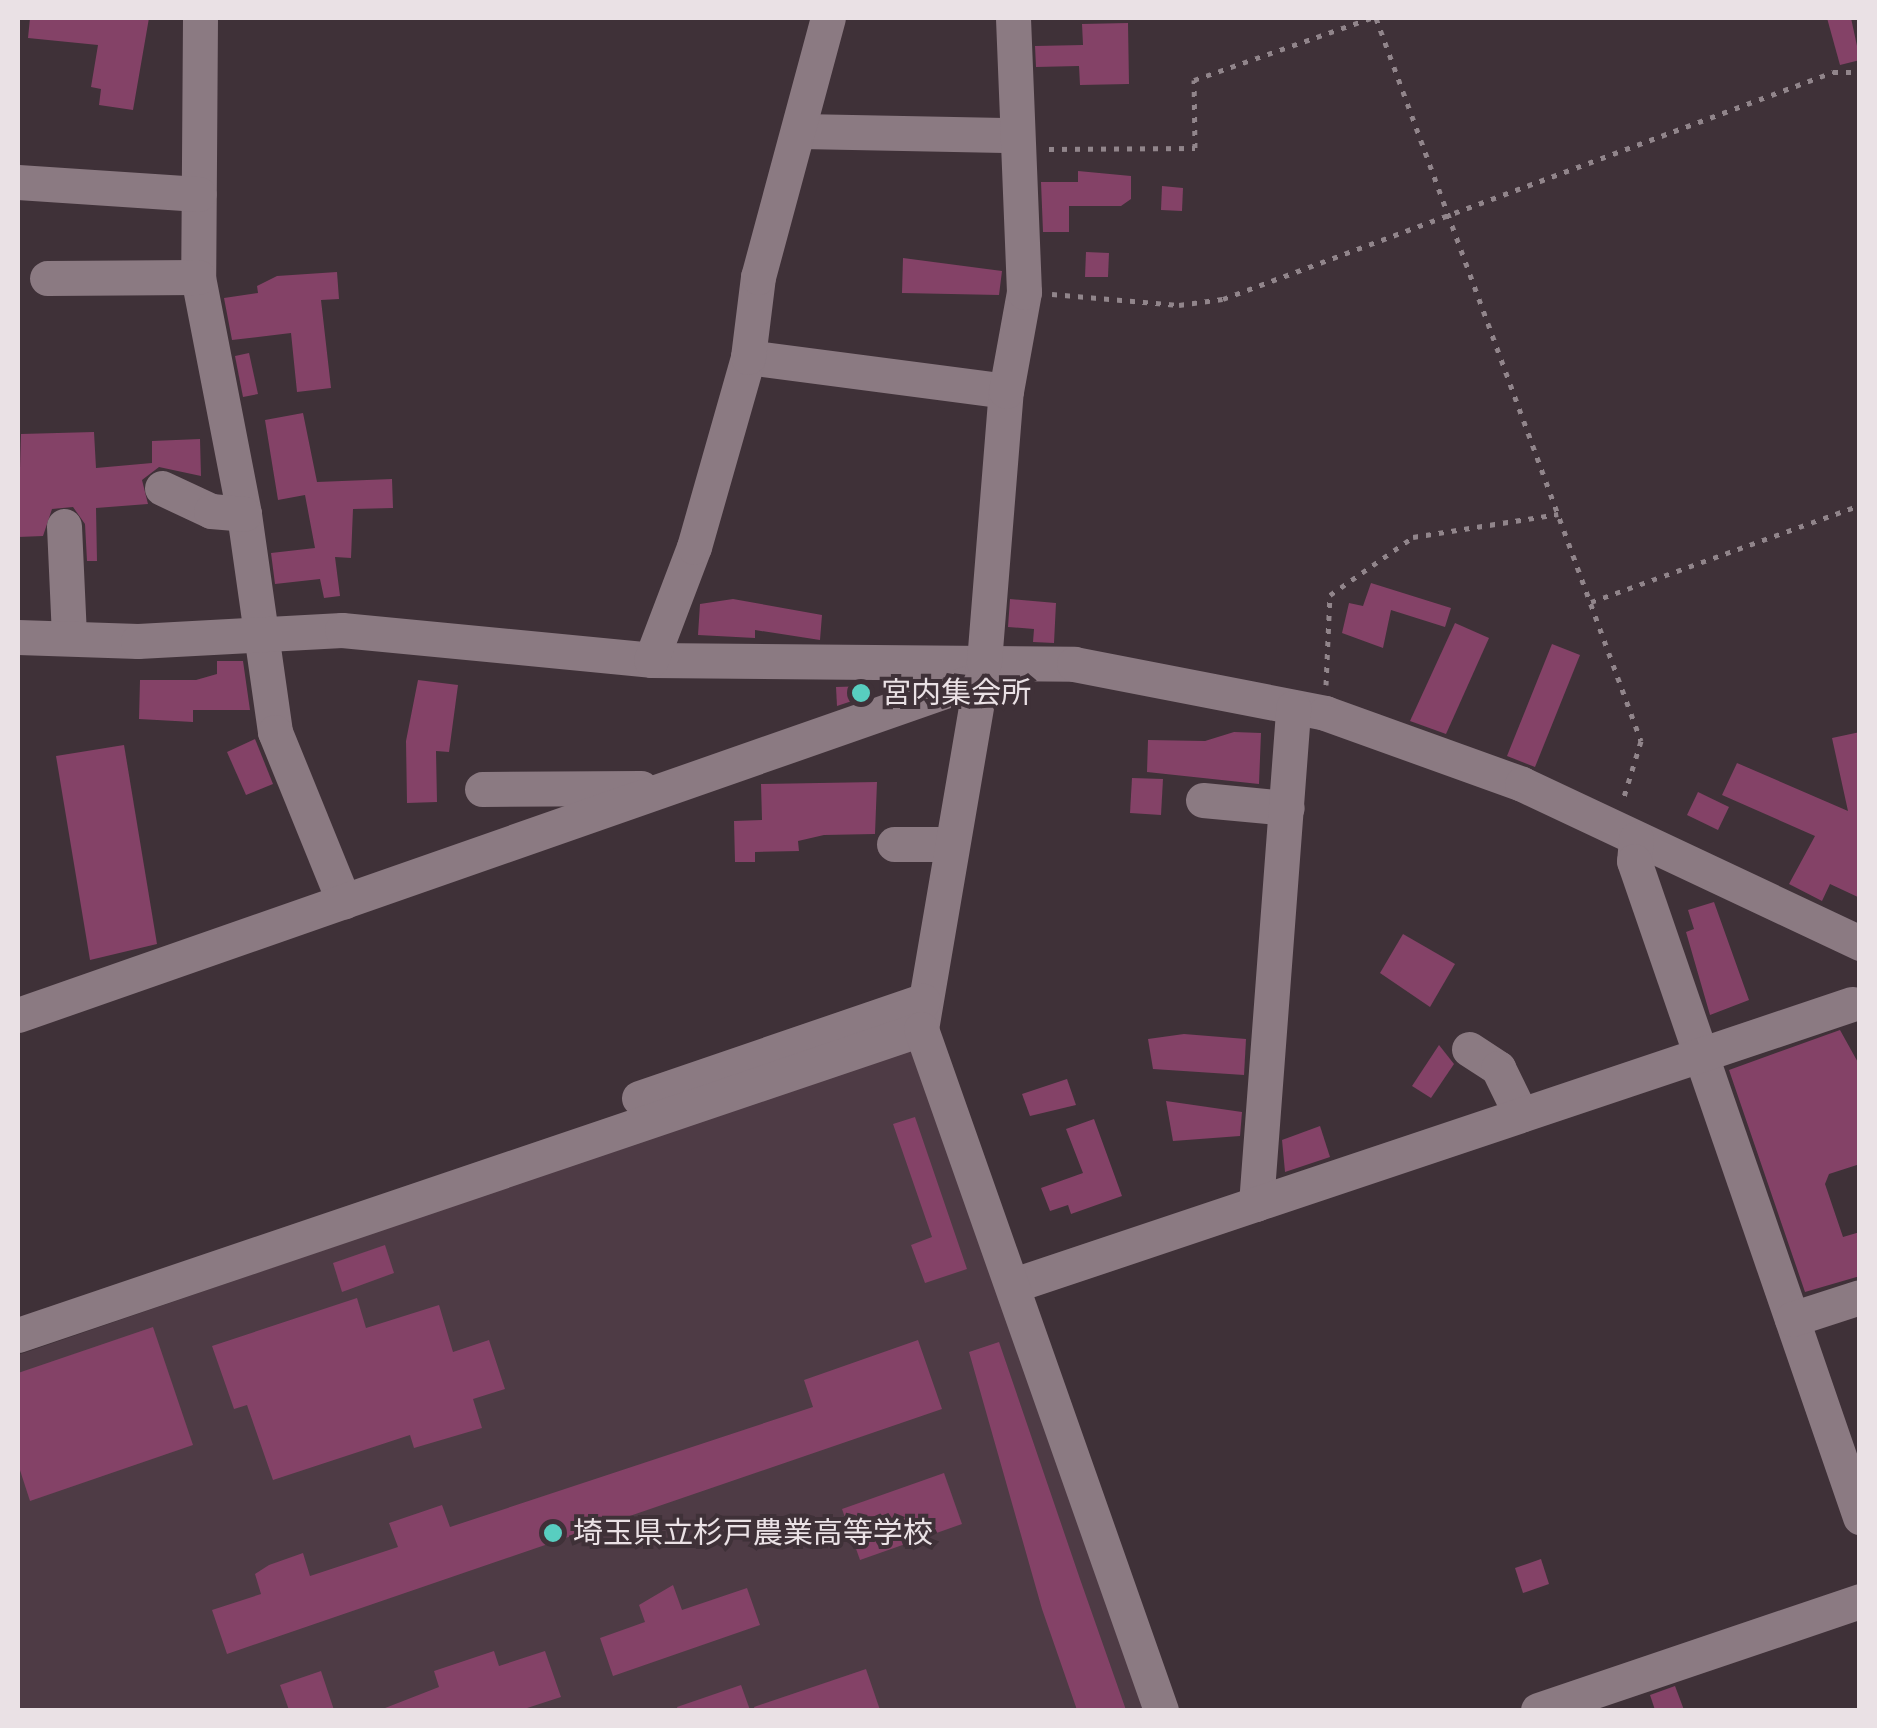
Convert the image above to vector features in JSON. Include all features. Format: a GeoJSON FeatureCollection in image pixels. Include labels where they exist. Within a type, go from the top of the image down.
{"type":"FeatureCollection","features":[{"type":"Feature","properties":{"kind":"street"},"geometry":{"type":"LineString","coordinates":[[200,18],[198,277],[244,514],[275,732],[344,902]]}},
{"type":"Feature","properties":{"kind":"street"},"geometry":{"type":"LineString","coordinates":[[651,660],[694,547],[748,357],[758,276],[801,131],[828,18]]}},
{"type":"Feature","properties":{"kind":"street"},"geometry":{"type":"LineString","coordinates":[[1013,18],[1024,292],[1006,391],[982,671],[948,844],[922,1015],[1161,1710]]}},
{"type":"Feature","properties":{"kind":"street"},"geometry":{"type":"LineString","coordinates":[[801,131],[1018,142]]}},
{"type":"Feature","properties":{"kind":"street"},"geometry":{"type":"LineString","coordinates":[[18,182],[199,194]]}},
{"type":"Feature","properties":{"kind":"street"},"geometry":{"type":"LineString","coordinates":[[47,278],[198,277]]}},
{"type":"Feature","properties":{"kind":"street"},"geometry":{"type":"LineString","coordinates":[[748,357],[1006,391]]}},
{"type":"Feature","properties":{"kind":"street"},"geometry":{"type":"LineString","coordinates":[[162,488],[211,511],[244,514]]}},
{"type":"Feature","properties":{"kind":"street"},"geometry":{"type":"LineString","coordinates":[[64,526],[69,638]]}},
{"type":"Feature","properties":{"kind":"street"},"geometry":{"type":"LineString","coordinates":[[18,637],[342,630],[651,660],[982,671],[1074,664],[1309,710],[1625,833],[1860,942]]}},
{"type":"Feature","properties":{"kind":"street"},"geometry":{"type":"LineString","coordinates":[[18,1015],[672,787],[982,671]]}},
{"type":"Feature","properties":{"kind":"street"},"geometry":{"type":"LineString","coordinates":[[1256,1204],[1287,808],[1309,710]]}},
{"type":"Feature","properties":{"kind":"street"},"geometry":{"type":"LineString","coordinates":[[482,789],[672,787]]}},
{"type":"Feature","properties":{"kind":"street"},"geometry":{"type":"LineString","coordinates":[[1203,800],[1287,808]]}},
{"type":"Feature","properties":{"kind":"street"},"geometry":{"type":"LineString","coordinates":[[1625,833],[1860,1516]]}},
{"type":"Feature","properties":{"kind":"street"},"geometry":{"type":"LineString","coordinates":[[894,844],[948,844]]}},
{"type":"Feature","properties":{"kind":"street"},"geometry":{"type":"LineString","coordinates":[[1014,1286],[1857,1003]]}},
{"type":"Feature","properties":{"kind":"street"},"geometry":{"type":"LineString","coordinates":[[640,1098],[922,1015]]}},
{"type":"Feature","properties":{"kind":"street"},"geometry":{"type":"LineString","coordinates":[[19,1329],[922,1015]]}},
{"type":"Feature","properties":{"kind":"street"},"geometry":{"type":"LineString","coordinates":[[1469,1049],[1498,1068],[1521,1115]]}},
{"type":"Feature","properties":{"kind":"street"},"geometry":{"type":"LineString","coordinates":[[1792,1319],[1860,1296]]}},
{"type":"Feature","properties":{"kind":"street"},"geometry":{"type":"LineString","coordinates":[[1538,1710],[1860,1601]]}},
{"type":"Feature","properties":{"kind":"path"},"geometry":{"type":"LineString","coordinates":[[1018,142],[1195,148],[1194,80],[1374,18],[1642,740],[1625,833]]}},
{"type":"Feature","properties":{"kind":"path"},"geometry":{"type":"LineString","coordinates":[[1024,292],[1179,304],[1223,299],[1833,72],[1860,72]]}},
{"type":"Feature","properties":{"kind":"path"},"geometry":{"type":"LineString","coordinates":[[1591,602],[1860,505]]}},
{"type":"Feature","properties":{"kind":"path"},"geometry":{"type":"LineString","coordinates":[[1309,710],[1330,595],[1413,537],[1558,514]]}},
{"type":"Feature","properties":{"kind":"shaded area","name":"埼玉県立杉戸農業高等学校"},"geometry":{"type":"Polygon","coordinates":[[[917,1046],[1153,1710],[18,1710],[18,1355],[917,1046]]]}},
{"type":"Feature","properties":{"kind":"building"},"geometry":{"type":"Polygon","coordinates":[[[30,18],[149,18],[133,110],[99,105],[101,89],[91,87],[98,45],[28,38],[30,18]]]}},
{"type":"Feature","properties":{"kind":"building"},"geometry":{"type":"Polygon","coordinates":[[[1827,18],[1851,18],[1860,60],[1840,65],[1827,18]]]}},
{"type":"Feature","properties":{"kind":"building"},"geometry":{"type":"Polygon","coordinates":[[[1128,23],[1129,84],[1080,85],[1079,66],[1036,67],[1035,46],[1083,45],[1082,24],[1128,23]]]}},
{"type":"Feature","properties":{"kind":"building"},"geometry":{"type":"Polygon","coordinates":[[[1078,171],[1131,176],[1131,199],[1121,206],[1069,206],[1069,232],[1043,232],[1041,182],[1078,182],[1078,171]]]}},
{"type":"Feature","properties":{"kind":"building"},"geometry":{"type":"Polygon","coordinates":[[[1162,186],[1183,188],[1182,211],[1161,210],[1162,186]]]}},
{"type":"Feature","properties":{"kind":"building"},"geometry":{"type":"Polygon","coordinates":[[[1086,252],[1109,253],[1108,277],[1085,277],[1086,252]]]}},
{"type":"Feature","properties":{"kind":"building"},"geometry":{"type":"Polygon","coordinates":[[[903,258],[1002,271],[999,295],[902,293],[903,258]]]}},
{"type":"Feature","properties":{"kind":"building"},"geometry":{"type":"Polygon","coordinates":[[[337,272],[339,299],[321,300],[331,388],[297,392],[291,333],[232,340],[224,298],[258,293],[257,286],[277,276],[337,272]]]}},
{"type":"Feature","properties":{"kind":"building"},"geometry":{"type":"Polygon","coordinates":[[[249,353],[258,394],[243,397],[235,356],[249,353]]]}},
{"type":"Feature","properties":{"kind":"building"},"geometry":{"type":"Polygon","coordinates":[[[303,413],[317,482],[392,479],[393,508],[353,509],[351,558],[335,557],[340,596],[324,598],[320,579],[275,584],[271,553],[315,548],[305,495],[278,500],[265,420],[303,413]]]}},
{"type":"Feature","properties":{"kind":"building"},"geometry":{"type":"Polygon","coordinates":[[[94,432],[96,468],[152,463],[152,441],[200,439],[201,476],[159,467],[142,480],[148,504],[96,508],[97,561],[87,561],[85,524],[73,507],[52,509],[43,536],[18,537],[21,434],[94,432]]]}},
{"type":"Feature","properties":{"kind":"building"},"geometry":{"type":"Polygon","coordinates":[[[1371,583],[1451,608],[1445,627],[1391,610],[1383,648],[1342,633],[1349,603],[1363,606],[1371,583]]]}},
{"type":"Feature","properties":{"kind":"building"},"geometry":{"type":"Polygon","coordinates":[[[733,599],[822,615],[820,640],[755,630],[755,638],[698,635],[700,604],[733,599]]]}},
{"type":"Feature","properties":{"kind":"building"},"geometry":{"type":"Polygon","coordinates":[[[1010,599],[1056,603],[1054,643],[1033,642],[1034,629],[1008,627],[1010,599]]]}},
{"type":"Feature","properties":{"kind":"building"},"geometry":{"type":"Polygon","coordinates":[[[1455,623],[1489,638],[1446,734],[1410,721],[1455,623]]]}},
{"type":"Feature","properties":{"kind":"building"},"geometry":{"type":"Polygon","coordinates":[[[1552,644],[1580,655],[1535,767],[1507,756],[1552,644]]]}},
{"type":"Feature","properties":{"kind":"building"},"geometry":{"type":"Polygon","coordinates":[[[217,661],[243,661],[250,710],[193,710],[193,722],[139,719],[140,680],[196,680],[217,674],[217,661]]]}},
{"type":"Feature","properties":{"kind":"building"},"geometry":{"type":"Polygon","coordinates":[[[418,680],[458,685],[449,752],[436,751],[437,802],[407,803],[406,741],[418,680]]]}},
{"type":"Feature","properties":{"kind":"building"},"geometry":{"type":"Polygon","coordinates":[[[869,686],[870,695],[837,706],[836,687],[869,686]]]}},
{"type":"Feature","properties":{"kind":"building"},"geometry":{"type":"Polygon","coordinates":[[[1234,732],[1261,733],[1259,784],[1147,772],[1148,740],[1205,741],[1234,732]]]}},
{"type":"Feature","properties":{"kind":"building"},"geometry":{"type":"Polygon","coordinates":[[[1860,732],[1860,898],[1830,884],[1822,901],[1789,884],[1815,836],[1722,795],[1737,763],[1848,811],[1832,738],[1860,732]]]}},
{"type":"Feature","properties":{"kind":"building"},"geometry":{"type":"Polygon","coordinates":[[[255,739],[273,784],[246,795],[227,752],[255,739]]]}},
{"type":"Feature","properties":{"kind":"building"},"geometry":{"type":"Polygon","coordinates":[[[124,745],[157,944],[90,960],[56,756],[124,745]]]}},
{"type":"Feature","properties":{"kind":"building"},"geometry":{"type":"Polygon","coordinates":[[[1132,778],[1163,779],[1161,815],[1130,813],[1132,778]]]}},
{"type":"Feature","properties":{"kind":"building"},"geometry":{"type":"Polygon","coordinates":[[[877,782],[875,834],[824,835],[798,841],[799,851],[755,852],[755,862],[735,862],[734,821],[762,820],[761,784],[877,782]]]}},
{"type":"Feature","properties":{"kind":"building"},"geometry":{"type":"Polygon","coordinates":[[[1698,792],[1729,807],[1718,830],[1687,815],[1698,792]]]}},
{"type":"Feature","properties":{"kind":"building"},"geometry":{"type":"Polygon","coordinates":[[[1714,902],[1749,1000],[1710,1015],[1686,932],[1694,929],[1688,910],[1714,902]]]}},
{"type":"Feature","properties":{"kind":"building"},"geometry":{"type":"Polygon","coordinates":[[[1403,934],[1455,964],[1430,1007],[1380,973],[1403,934]]]}},
{"type":"Feature","properties":{"kind":"building"},"geometry":{"type":"Polygon","coordinates":[[[1840,1030],[1860,1066],[1860,1164],[1829,1174],[1825,1184],[1843,1237],[1860,1232],[1860,1276],[1805,1292],[1729,1070],[1840,1030]]]}},
{"type":"Feature","properties":{"kind":"building"},"geometry":{"type":"Polygon","coordinates":[[[1184,1034],[1246,1039],[1244,1075],[1153,1069],[1148,1039],[1184,1034]]]}},
{"type":"Feature","properties":{"kind":"building"},"geometry":{"type":"Polygon","coordinates":[[[1439,1045],[1454,1064],[1431,1098],[1412,1086],[1439,1045]]]}},
{"type":"Feature","properties":{"kind":"building"},"geometry":{"type":"Polygon","coordinates":[[[1067,1079],[1076,1105],[1030,1116],[1022,1094],[1067,1079]]]}},
{"type":"Feature","properties":{"kind":"building"},"geometry":{"type":"Polygon","coordinates":[[[1166,1101],[1242,1112],[1240,1136],[1173,1141],[1166,1101]]]}},
{"type":"Feature","properties":{"kind":"building"},"geometry":{"type":"Polygon","coordinates":[[[915,1117],[967,1269],[925,1283],[911,1245],[932,1237],[893,1124],[915,1117]]]}},
{"type":"Feature","properties":{"kind":"building"},"geometry":{"type":"Polygon","coordinates":[[[1094,1119],[1122,1196],[1071,1214],[1068,1205],[1050,1211],[1041,1188],[1083,1173],[1066,1129],[1094,1119]]]}},
{"type":"Feature","properties":{"kind":"building"},"geometry":{"type":"Polygon","coordinates":[[[1320,1126],[1330,1157],[1285,1172],[1282,1140],[1320,1126]]]}},
{"type":"Feature","properties":{"kind":"building"},"geometry":{"type":"Polygon","coordinates":[[[385,1245],[394,1273],[342,1292],[333,1263],[385,1245]]]}},
{"type":"Feature","properties":{"kind":"building"},"geometry":{"type":"Polygon","coordinates":[[[357,1298],[366,1328],[439,1305],[453,1352],[489,1340],[505,1389],[473,1399],[482,1428],[414,1448],[410,1435],[273,1480],[247,1405],[234,1409],[212,1346],[357,1298]]]}},
{"type":"Feature","properties":{"kind":"building"},"geometry":{"type":"Polygon","coordinates":[[[153,1327],[193,1445],[30,1501],[18,1464],[18,1373],[153,1327]]]}},
{"type":"Feature","properties":{"kind":"building"},"geometry":{"type":"Polygon","coordinates":[[[918,1340],[942,1409],[227,1654],[212,1610],[261,1594],[255,1574],[269,1565],[303,1553],[310,1576],[398,1547],[389,1523],[442,1505],[450,1527],[813,1407],[804,1380],[918,1340]]]}},
{"type":"Feature","properties":{"kind":"building"},"geometry":{"type":"Polygon","coordinates":[[[999,1342],[1126,1710],[1077,1710],[1042,1609],[969,1352],[999,1342]]]}},
{"type":"Feature","properties":{"kind":"building"},"geometry":{"type":"Polygon","coordinates":[[[944,1473],[962,1524],[860,1560],[842,1509],[944,1473]]]}},
{"type":"Feature","properties":{"kind":"building"},"geometry":{"type":"Polygon","coordinates":[[[1541,1559],[1549,1584],[1523,1593],[1515,1568],[1541,1559]]]}},
{"type":"Feature","properties":{"kind":"building"},"geometry":{"type":"Polygon","coordinates":[[[673,1585],[682,1610],[747,1588],[760,1625],[613,1676],[600,1638],[645,1622],[639,1605],[673,1585]]]}},
{"type":"Feature","properties":{"kind":"building"},"geometry":{"type":"Polygon","coordinates":[[[494,1651],[499,1666],[545,1651],[561,1697],[521,1710],[380,1710],[439,1687],[434,1671],[494,1651]]]}},
{"type":"Feature","properties":{"kind":"building"},"geometry":{"type":"Polygon","coordinates":[[[866,1669],[880,1710],[755,1710],[754,1707],[866,1669]]]}},
{"type":"Feature","properties":{"kind":"building"},"geometry":{"type":"Polygon","coordinates":[[[321,1671],[334,1710],[289,1710],[280,1685],[321,1671]]]}},
{"type":"Feature","properties":{"kind":"building"},"geometry":{"type":"Polygon","coordinates":[[[741,1685],[750,1710],[678,1710],[677,1707],[741,1685]]]}},
{"type":"Feature","properties":{"kind":"building"},"geometry":{"type":"Polygon","coordinates":[[[1675,1686],[1684,1710],[1655,1710],[1650,1695],[1675,1686]]]}},
{"type":"Feature","properties":{"kind":"place","name":"宮内集会所"},"geometry":{"type":"Point","coordinates":[861,693]}},
{"type":"Feature","properties":{"kind":"place","name":"埼玉県立杉戸農業高等学校"},"geometry":{"type":"Point","coordinates":[553,1533]}}]}
